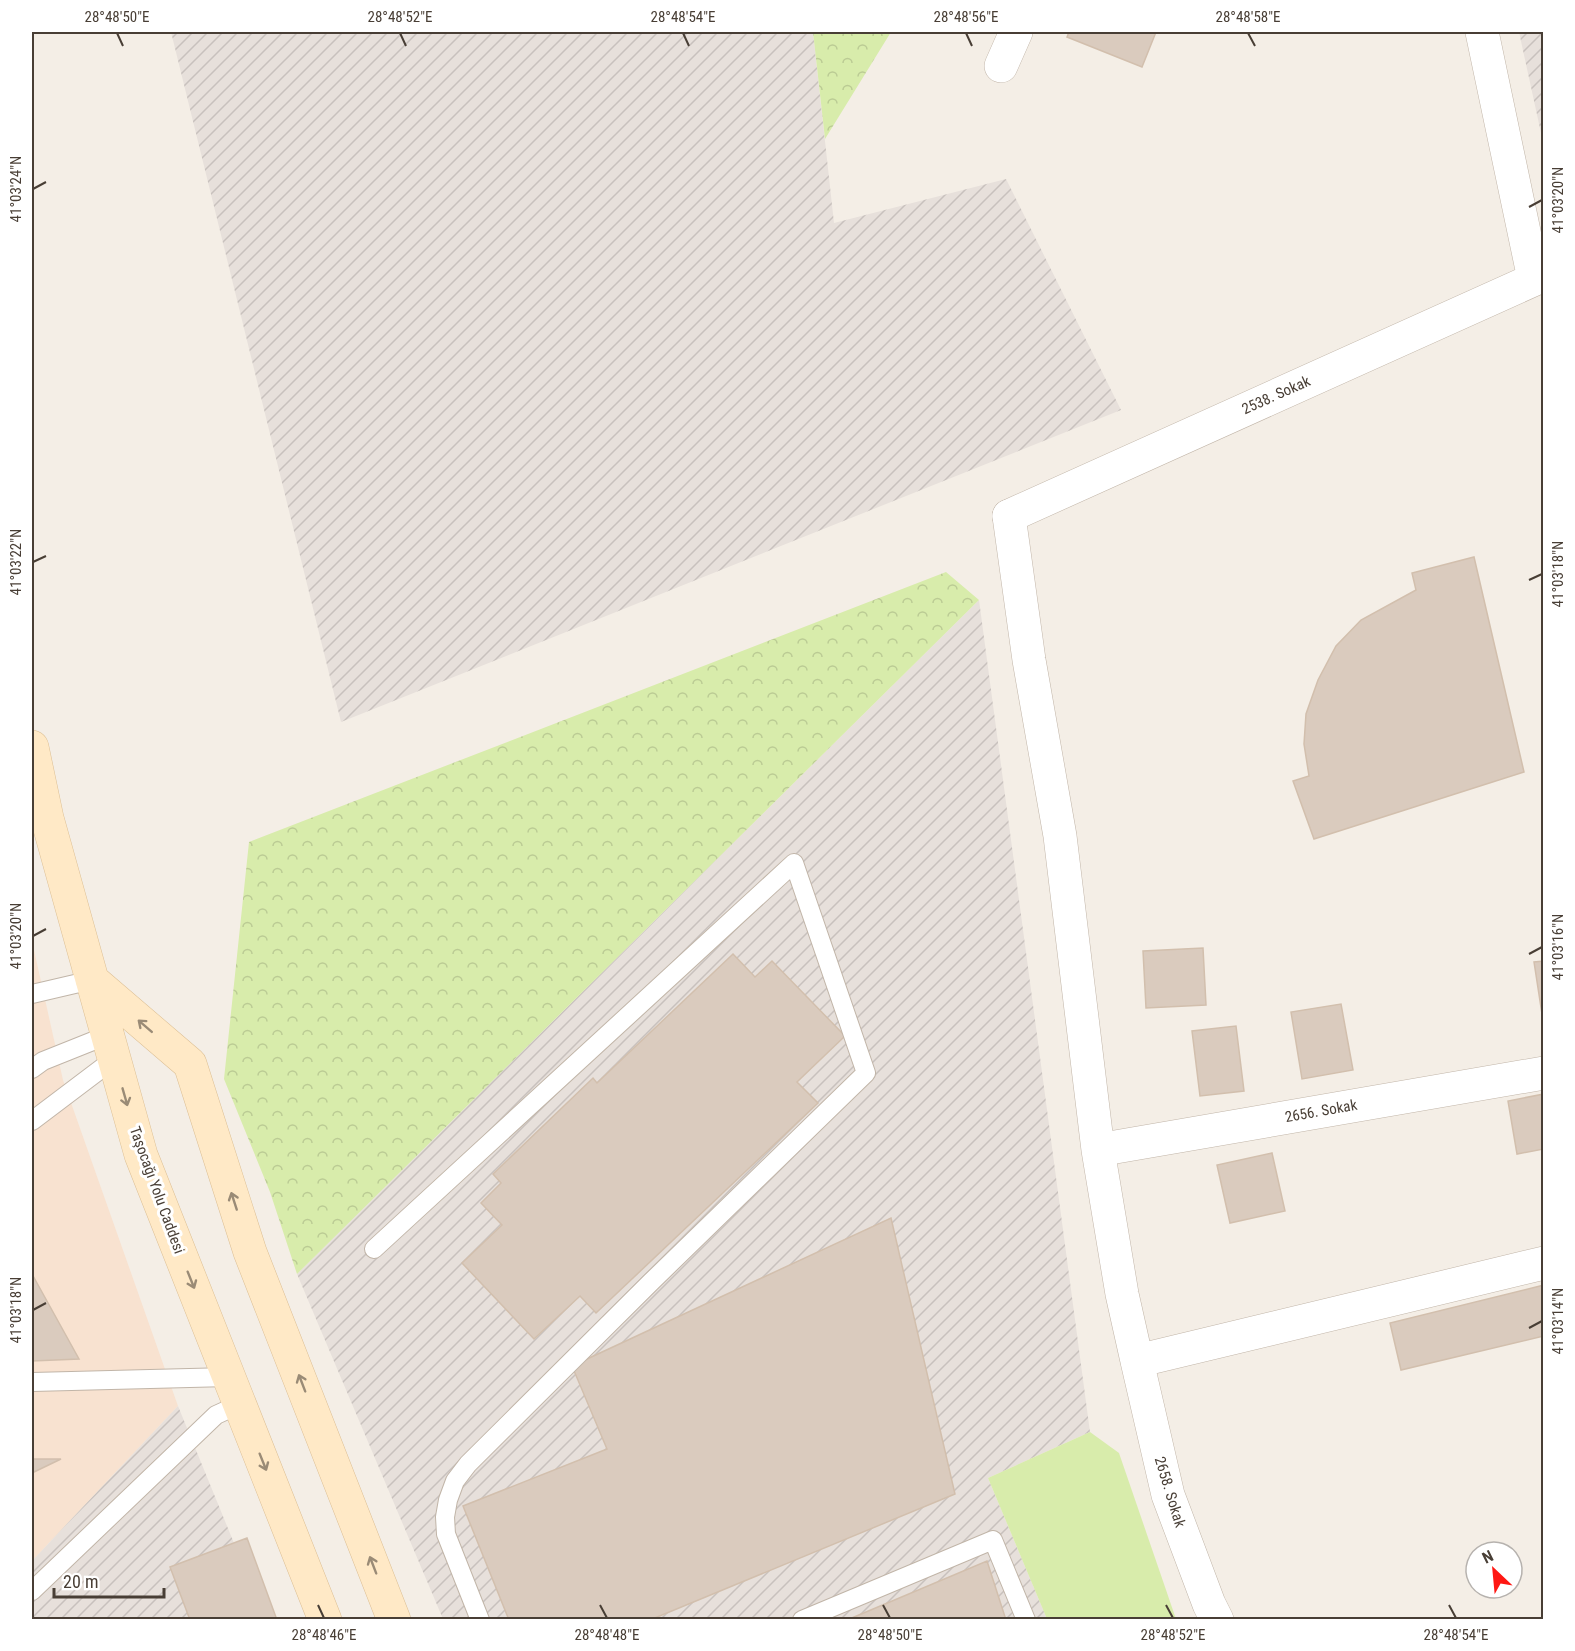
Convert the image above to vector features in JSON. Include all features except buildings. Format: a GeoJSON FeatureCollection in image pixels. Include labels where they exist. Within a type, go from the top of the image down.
{"type":"FeatureCollection","features":[{"type":"Feature","properties":{"kind":"main road","name":"Taşocağı Yolu Caddesi"},"geometry":{"type":"LineString","coordinates":[[32,747],[47,818],[141,1155],[325,1620]]}},
{"type":"Feature","properties":{"kind":"main road"},"geometry":{"type":"LineString","coordinates":[[92,980],[190,1064],[250,1252],[394,1620]]}},
{"type":"Feature","properties":{"kind":"street"},"geometry":{"type":"LineString","coordinates":[[1001,66],[1017,32]]}},
{"type":"Feature","properties":{"kind":"street"},"geometry":{"type":"LineString","coordinates":[[1482,32],[1539,277]]}},
{"type":"Feature","properties":{"kind":"street","name":"2538. Sokak"},"geometry":{"type":"LineString","coordinates":[[1009,516],[1539,277]]}},
{"type":"Feature","properties":{"kind":"street","name":"2658. Sokak"},"geometry":{"type":"LineString","coordinates":[[1009,516],[1029,660],[1060,836],[1098,1150],[1122,1294],[1168,1496],[1217,1620]]}},
{"type":"Feature","properties":{"kind":"street","name":"2656. Sokak"},"geometry":{"type":"LineString","coordinates":[[1098,1150],[1544,1073]]}},
{"type":"Feature","properties":{"kind":"street"},"geometry":{"type":"LineString","coordinates":[[1137,1361],[1544,1263]]}},
{"type":"Feature","properties":{"kind":"lane"},"geometry":{"type":"LineString","coordinates":[[374,1248],[794,863],[866,1073],[651,1282],[468,1464],[455,1481],[445,1517],[446,1534],[480,1620]]}},
{"type":"Feature","properties":{"kind":"lane"},"geometry":{"type":"LineString","coordinates":[[32,994],[92,980]]}},
{"type":"Feature","properties":{"kind":"lane"},"geometry":{"type":"LineString","coordinates":[[32,1069],[43,1061],[111,1047]]}},
{"type":"Feature","properties":{"kind":"lane"},"geometry":{"type":"LineString","coordinates":[[32,1121],[111,1047]]}},
{"type":"Feature","properties":{"kind":"lane"},"geometry":{"type":"LineString","coordinates":[[32,1382],[234,1390]]}},
{"type":"Feature","properties":{"kind":"lane"},"geometry":{"type":"LineString","coordinates":[[32,1591],[216,1415],[234,1390]]}},
{"type":"Feature","properties":{"kind":"lane"},"geometry":{"type":"LineString","coordinates":[[802,1620],[993,1540],[1026,1620]]}},
{"type":"Feature","properties":{"kind":"shaded area"},"geometry":{"type":"Polygon","coordinates":[[[171,32],[813,32],[834,223],[1006,179],[1121,410],[341,722],[171,32]]]}},
{"type":"Feature","properties":{"kind":"shaded area"},"geometry":{"type":"Polygon","coordinates":[[[1519,32],[1543,32],[1544,130],[1541,133],[1519,32]]]}},
{"type":"Feature","properties":{"kind":"shaded area"},"geometry":{"type":"Polygon","coordinates":[[[979,600],[1090,1432],[988,1478],[1047,1619],[443,1619],[297,1274],[979,600]]]}},
{"type":"Feature","properties":{"kind":"shaded area"},"geometry":{"type":"Polygon","coordinates":[[[32,941],[63,1080],[178,1406],[32,1561],[32,941]]]}},
{"type":"Feature","properties":{"kind":"shaded area"},"geometry":{"type":"Polygon","coordinates":[[[178,1406],[265,1619],[32,1619],[32,1561],[178,1406]]]}},
{"type":"Feature","properties":{"kind":"green space"},"geometry":{"type":"Polygon","coordinates":[[[813,32],[891,32],[825,139],[813,32]]]}},
{"type":"Feature","properties":{"kind":"green space"},"geometry":{"type":"Polygon","coordinates":[[[946,572],[979,600],[297,1274],[270,1192],[224,1079],[249,842],[946,572]]]}},
{"type":"Feature","properties":{"kind":"green space"},"geometry":{"type":"Polygon","coordinates":[[[1090,1432],[1119,1453],[1176,1619],[1047,1619],[988,1478],[1090,1432]]]}}]}
